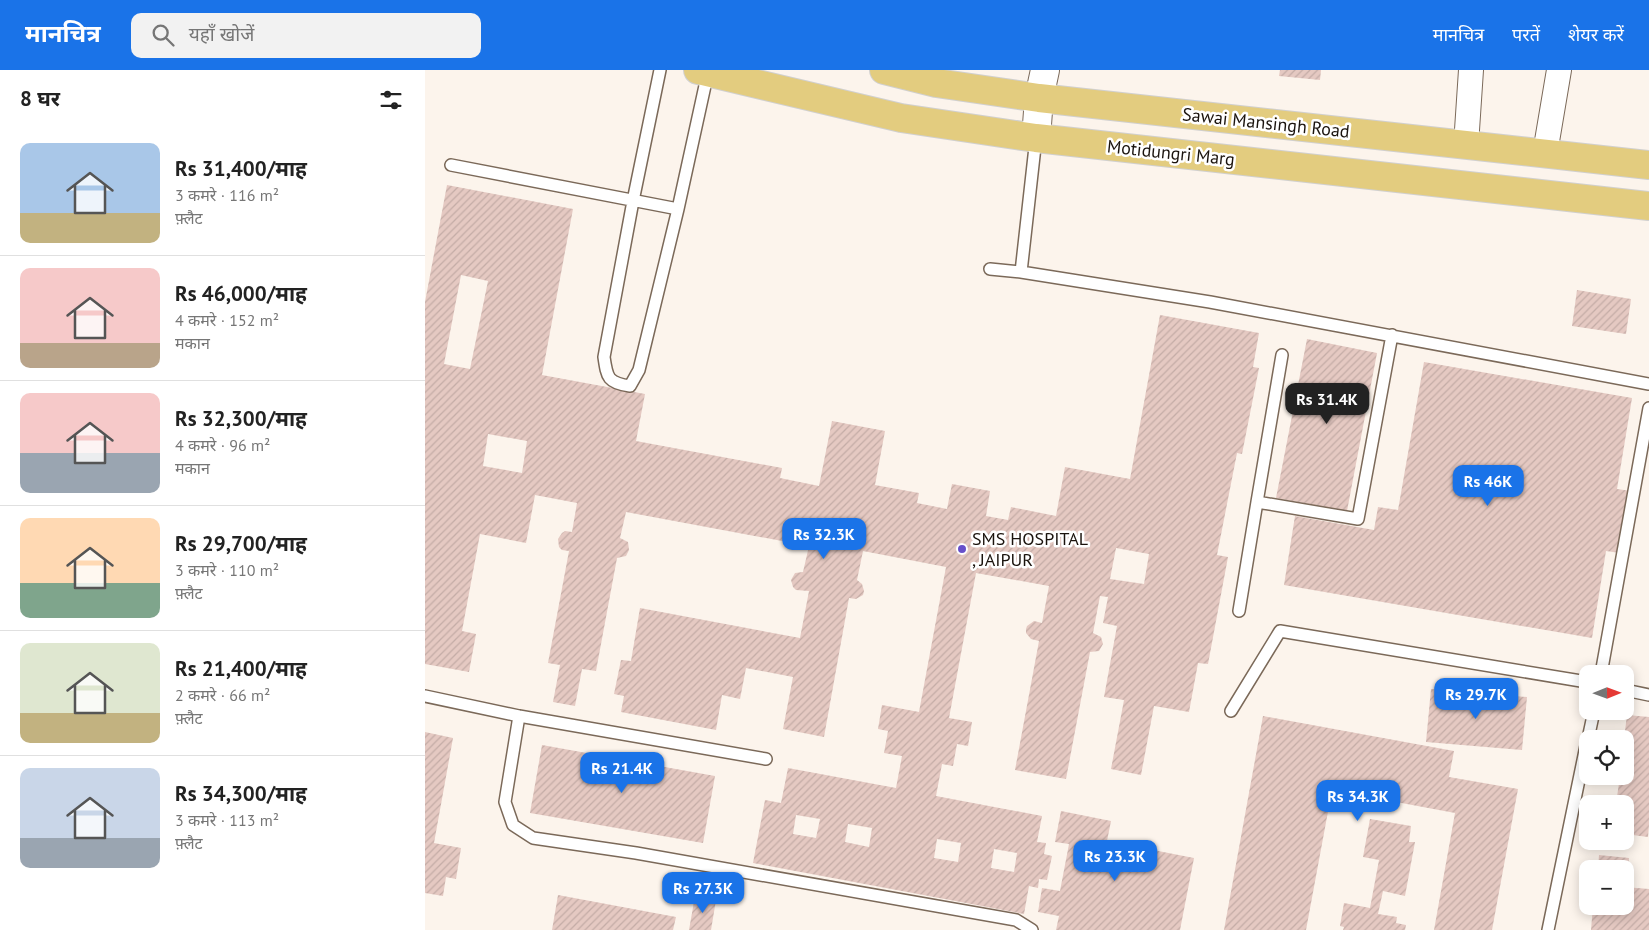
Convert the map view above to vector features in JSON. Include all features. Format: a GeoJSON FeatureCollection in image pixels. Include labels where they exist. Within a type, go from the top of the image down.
{"type":"FeatureCollection","features":[{"type":"Feature","properties":{"kind":"main road","name":"Sawai Mansingh Road"},"geometry":{"type":"LineString","coordinates":[[884,70],[936,83],[1039,98],[1649,164]]}},
{"type":"Feature","properties":{"kind":"main road","name":"Motidungri Marg"},"geometry":{"type":"LineString","coordinates":[[703,71],[901,118],[1036,138],[1649,206]]}},
{"type":"Feature","properties":{"kind":"street"},"geometry":{"type":"LineString","coordinates":[[1036,138],[1039,98],[1045,70]]}},
{"type":"Feature","properties":{"kind":"street"},"geometry":{"type":"LineString","coordinates":[[1466,144],[1471,70]]}},
{"type":"Feature","properties":{"kind":"street"},"geometry":{"type":"LineString","coordinates":[[1545,153],[1559,70]]}},
{"type":"Feature","properties":{"kind":"lane"},"geometry":{"type":"LineString","coordinates":[[660,70],[633,201],[605,358],[607,375],[617,384],[630,386],[639,370],[678,209],[703,71]]}},
{"type":"Feature","properties":{"kind":"lane"},"geometry":{"type":"LineString","coordinates":[[1021,272],[1036,138]]}},
{"type":"Feature","properties":{"kind":"lane"},"geometry":{"type":"LineString","coordinates":[[451,165],[678,209]]}},
{"type":"Feature","properties":{"kind":"lane"},"geometry":{"type":"LineString","coordinates":[[990,269],[1021,272],[1210,302],[1649,384]]}},
{"type":"Feature","properties":{"kind":"lane"},"geometry":{"type":"LineString","coordinates":[[1257,502],[1358,519],[1392,335]]}},
{"type":"Feature","properties":{"kind":"lane"},"geometry":{"type":"LineString","coordinates":[[1239,611],[1282,355]]}},
{"type":"Feature","properties":{"kind":"lane"},"geometry":{"type":"LineString","coordinates":[[1603,665],[1649,408]]}},
{"type":"Feature","properties":{"kind":"lane"},"geometry":{"type":"LineString","coordinates":[[1231,711],[1280,631],[1579,681]]}},
{"type":"Feature","properties":{"kind":"lane"},"geometry":{"type":"LineString","coordinates":[[1634,692],[1649,695]]}},
{"type":"Feature","properties":{"kind":"lane"},"geometry":{"type":"LineString","coordinates":[[425,696],[519,716],[766,759]]}},
{"type":"Feature","properties":{"kind":"lane"},"geometry":{"type":"LineString","coordinates":[[519,716],[505,802],[513,824],[533,838],[654,856],[1016,920],[1032,930]]}},
{"type":"Feature","properties":{"kind":"lane"},"geometry":{"type":"LineString","coordinates":[[1548,930],[1579,783]]}},
{"type":"Feature","properties":{"kind":"building"},"geometry":{"type":"Polygon","coordinates":[[[1280,70],[1321,70],[1320,80],[1279,76],[1280,70]]]}},
{"type":"Feature","properties":{"kind":"building","name":"SMS HOSPITAL , JAIPUR"},"geometry":{"type":"Polygon","coordinates":[[[447,185],[573,209],[542,375],[645,394],[636,441],[782,468],[780,478],[819,486],[832,421],[885,431],[875,485],[919,493],[917,503],[947,509],[952,484],[990,491],[986,516],[1008,520],[1011,507],[1056,516],[1065,467],[1130,479],[1160,315],[1259,333],[1253,367],[1259,368],[1242,454],[1237,453],[1217,555],[1228,557],[1208,664],[1198,663],[1189,712],[1154,706],[1141,775],[1111,769],[1124,700],[1104,697],[1117,626],[1103,623],[1108,597],[1100,596],[1093,633],[1101,637],[1103,644],[1099,651],[1090,652],[1066,779],[1015,770],[1039,641],[1031,639],[1026,633],[1026,629],[1034,621],[1042,623],[1049,586],[976,573],[949,718],[972,722],[968,746],[957,744],[953,766],[942,764],[936,796],[1042,816],[1037,842],[1046,843],[1044,854],[1052,856],[1047,880],[1039,879],[1038,888],[1029,886],[1024,914],[753,863],[765,800],[781,803],[788,768],[896,788],[902,756],[884,753],[888,731],[878,729],[882,705],[919,712],[946,567],[863,551],[857,580],[862,584],[864,591],[863,595],[856,599],[849,598],[824,737],[783,729],[793,677],[746,668],[740,699],[722,695],[716,730],[621,712],[624,696],[614,694],[621,660],[631,661],[640,608],[800,638],[809,591],[796,590],[791,580],[795,573],[803,572],[809,546],[626,512],[620,538],[628,542],[629,550],[626,556],[617,558],[596,671],[582,669],[575,706],[553,702],[560,665],[548,663],[569,551],[562,550],[559,547],[558,539],[565,531],[572,532],[577,503],[535,495],[526,543],[480,534],[462,631],[476,634],[469,672],[425,664],[425,302],[447,185]],[[461,275],[444,364],[470,369],[488,281],[461,275]],[[488,434],[483,466],[522,473],[527,441],[488,434]],[[1116,548],[1110,579],[1144,584],[1149,554],[1116,548]],[[796,815],[793,834],[816,838],[820,819],[796,815]],[[848,824],[845,842],[869,847],[872,828],[848,824]],[[937,839],[934,858],[958,862],[961,843],[937,839]],[[994,849],[991,868],[1014,872],[1017,853],[994,849]]]}},
{"type":"Feature","properties":{"kind":"building"},"geometry":{"type":"Polygon","coordinates":[[[1577,290],[1631,299],[1626,334],[1572,326],[1577,290]]]}},
{"type":"Feature","properties":{"kind":"building"},"geometry":{"type":"Polygon","coordinates":[[[1307,339],[1377,353],[1347,511],[1276,498],[1307,339]]]}},
{"type":"Feature","properties":{"kind":"building"},"geometry":{"type":"Polygon","coordinates":[[[1424,362],[1632,398],[1617,489],[1631,491],[1620,553],[1606,551],[1592,638],[1284,585],[1295,516],[1374,530],[1378,507],[1398,510],[1424,362]]]}},
{"type":"Feature","properties":{"kind":"building"},"geometry":{"type":"Polygon","coordinates":[[[1431,689],[1527,697],[1522,750],[1426,742],[1431,689]]]}},
{"type":"Feature","properties":{"kind":"building"},"geometry":{"type":"Polygon","coordinates":[[[1263,716],[1454,751],[1449,777],[1518,789],[1492,930],[1434,930],[1455,813],[1332,790],[1306,930],[1224,930],[1263,716]]]}},
{"type":"Feature","properties":{"kind":"building"},"geometry":{"type":"Polygon","coordinates":[[[1634,716],[1649,717],[1648,837],[1634,835],[1634,795],[1617,795],[1619,785],[1634,785],[1634,730],[1625,730],[1626,720],[1634,720],[1634,716]]]}},
{"type":"Feature","properties":{"kind":"building"},"geometry":{"type":"Polygon","coordinates":[[[425,732],[453,738],[434,843],[461,848],[456,879],[446,877],[443,896],[425,893],[425,732]]]}},
{"type":"Feature","properties":{"kind":"building"},"geometry":{"type":"Polygon","coordinates":[[[542,745],[715,776],[703,843],[530,813],[542,745]]]}},
{"type":"Feature","properties":{"kind":"building"},"geometry":{"type":"Polygon","coordinates":[[[1061,811],[1111,821],[1107,841],[1194,858],[1180,930],[1056,930],[1059,916],[1038,912],[1042,888],[1060,891],[1069,844],[1055,842],[1061,811]]]}},
{"type":"Feature","properties":{"kind":"building"},"geometry":{"type":"Polygon","coordinates":[[[1370,819],[1411,826],[1409,842],[1415,842],[1405,896],[1383,891],[1378,914],[1397,917],[1396,923],[1406,925],[1405,930],[1343,930],[1344,927],[1340,926],[1344,903],[1370,908],[1379,860],[1363,857],[1370,819]]]}},
{"type":"Feature","properties":{"kind":"building"},"geometry":{"type":"Polygon","coordinates":[[[1599,855],[1629,858],[1629,860],[1599,860],[1599,855]]]}},
{"type":"Feature","properties":{"kind":"building"},"geometry":{"type":"Polygon","coordinates":[[[1634,888],[1649,889],[1649,930],[1591,930],[1592,915],[1634,915],[1634,888]]]}},
{"type":"Feature","properties":{"kind":"building"},"geometry":{"type":"Polygon","coordinates":[[[558,895],[676,917],[673,930],[552,930],[558,895]]]}},
{"type":"Feature","properties":{"kind":"building"},"geometry":{"type":"Polygon","coordinates":[[[695,896],[716,900],[711,930],[689,930],[695,896]]]}},
{"type":"Feature","properties":{"kind":"place","name":"SMS HOSPITAL , JAIPUR"},"geometry":{"type":"Point","coordinates":[962,549]}}]}
